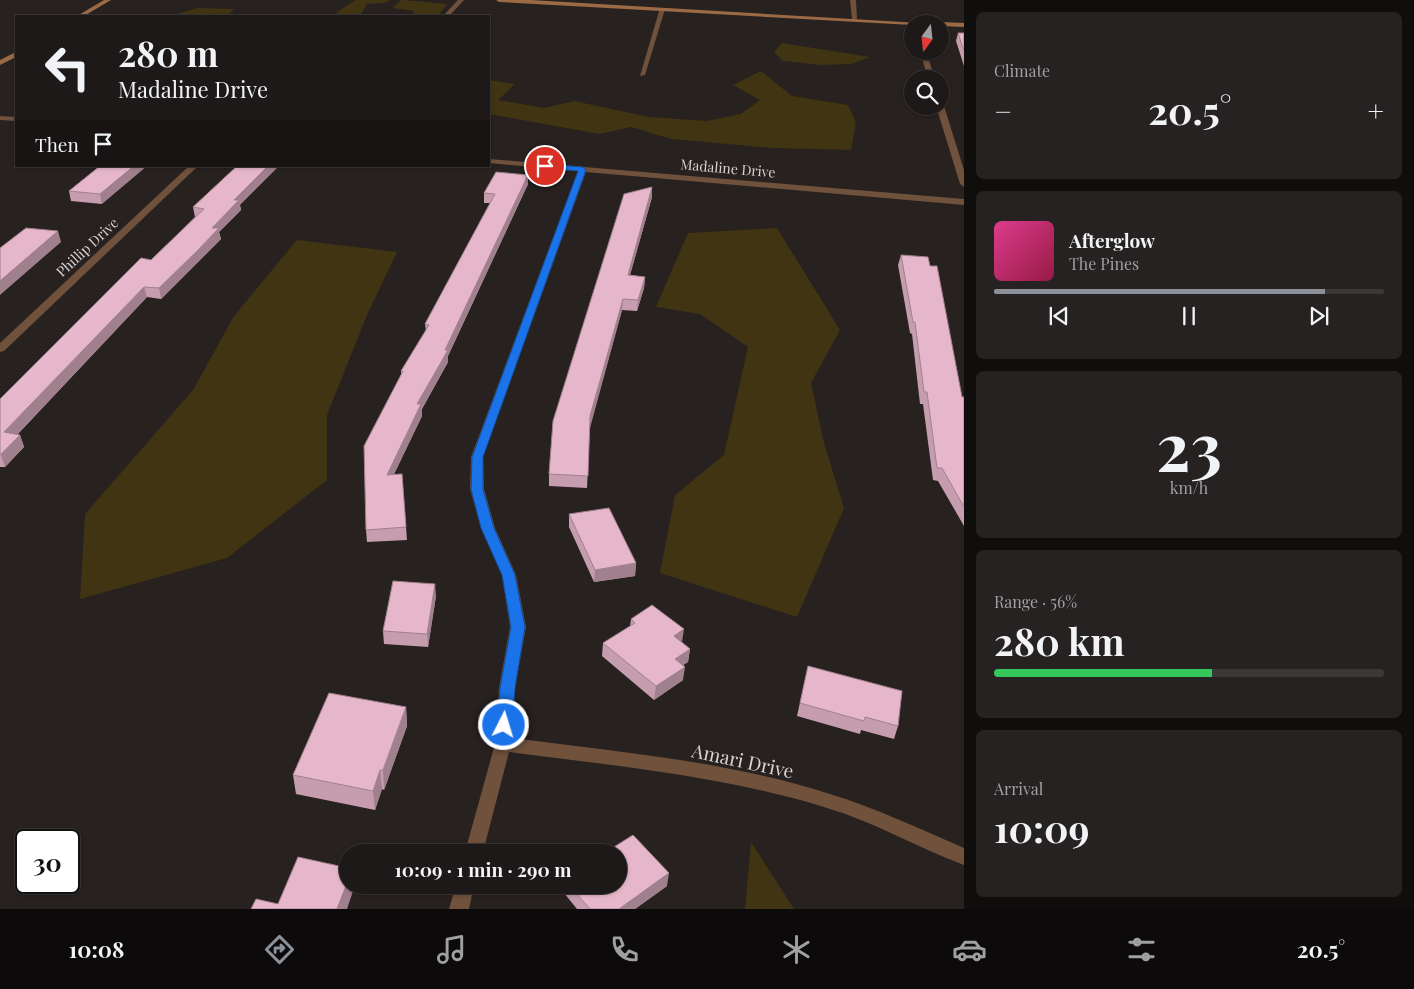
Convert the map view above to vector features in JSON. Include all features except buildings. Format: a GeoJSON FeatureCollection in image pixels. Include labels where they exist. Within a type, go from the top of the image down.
{"type":"FeatureCollection","features":[{"type":"Feature","properties":{"kind":"main road"},"geometry":{"type":"LineString","coordinates":[[82,15],[108,0]]}},
{"type":"Feature","properties":{"kind":"main road"},"geometry":{"type":"LineString","coordinates":[[499,0],[904,22]]}},
{"type":"Feature","properties":{"kind":"main road"},"geometry":{"type":"LineString","coordinates":[[949,24],[964,25]]}},
{"type":"Feature","properties":{"kind":"main road"},"geometry":{"type":"LineString","coordinates":[[0,63],[15,55]]}},
{"type":"Feature","properties":{"kind":"street"},"geometry":{"type":"LineString","coordinates":[[447,15],[461,0]]}},
{"type":"Feature","properties":{"kind":"street"},"geometry":{"type":"LineString","coordinates":[[853,0],[855,19]]}},
{"type":"Feature","properties":{"kind":"street"},"geometry":{"type":"LineString","coordinates":[[642,75],[662,9]]}},
{"type":"Feature","properties":{"kind":"street"},"geometry":{"type":"LineString","coordinates":[[943,115],[964,184]]}},
{"type":"Feature","properties":{"kind":"street"},"geometry":{"type":"LineString","coordinates":[[0,118],[15,119]]}},
{"type":"Feature","properties":{"kind":"street","name":"Madaline Drive"},"geometry":{"type":"LineString","coordinates":[[490,161],[964,202]]}},
{"type":"Feature","properties":{"kind":"street","name":"Phillip Drive"},"geometry":{"type":"LineString","coordinates":[[0,349],[193,167]]}},
{"type":"Feature","properties":{"kind":"street"},"geometry":{"type":"LineString","coordinates":[[476,844],[503,744],[507,688],[518,627],[509,575],[488,528],[477,489],[477,457],[583,170]]}},
{"type":"Feature","properties":{"kind":"street","name":"Amari Drive"},"geometry":{"type":"LineString","coordinates":[[503,744],[690,770],[810,796],[858,811],[964,857]]}},
{"type":"Feature","properties":{"kind":"street"},"geometry":{"type":"LineString","coordinates":[[459,909],[463,894]]}},
{"type":"Feature","properties":{"kind":"shaded area"},"geometry":{"type":"Polygon","coordinates":[[[356,0],[390,0],[385,3],[367,4],[361,15],[336,15],[337,12],[356,0]]]}},
{"type":"Feature","properties":{"kind":"shaded area"},"geometry":{"type":"Polygon","coordinates":[[[401,0],[447,4],[439,15],[411,15],[415,11],[393,8],[401,0]]]}},
{"type":"Feature","properties":{"kind":"shaded area"},"geometry":{"type":"Polygon","coordinates":[[[197,8],[234,9],[228,15],[174,15],[197,8]]]}},
{"type":"Feature","properties":{"kind":"shaded area"},"geometry":{"type":"Polygon","coordinates":[[[782,43],[870,57],[851,64],[821,65],[783,61],[774,52],[782,43]]]}},
{"type":"Feature","properties":{"kind":"shaded area"},"geometry":{"type":"Polygon","coordinates":[[[761,71],[792,96],[848,105],[856,122],[851,150],[774,148],[671,139],[631,127],[600,134],[490,114],[490,80],[515,84],[498,100],[544,108],[574,101],[649,117],[707,121],[741,114],[760,100],[733,85],[761,71]]]}},
{"type":"Feature","properties":{"kind":"shaded area"},"geometry":{"type":"Polygon","coordinates":[[[777,228],[840,330],[811,383],[824,443],[844,508],[797,617],[660,573],[675,495],[724,455],[748,347],[700,314],[656,307],[688,233],[777,228]]]}},
{"type":"Feature","properties":{"kind":"shaded area"},"geometry":{"type":"Polygon","coordinates":[[[297,240],[397,252],[367,315],[327,415],[327,480],[227,558],[80,599],[85,514],[193,390],[234,316],[297,240]]]}},
{"type":"Feature","properties":{"kind":"shaded area"},"geometry":{"type":"Polygon","coordinates":[[[751,842],[794,909],[745,909],[751,842]]]}},
{"type":"Feature","properties":{"kind":"route"},"geometry":{"type":"LineString","coordinates":[[504,725],[507,688],[518,627],[509,575],[488,528],[477,489],[477,457],[583,170],[545,166]]}}]}
